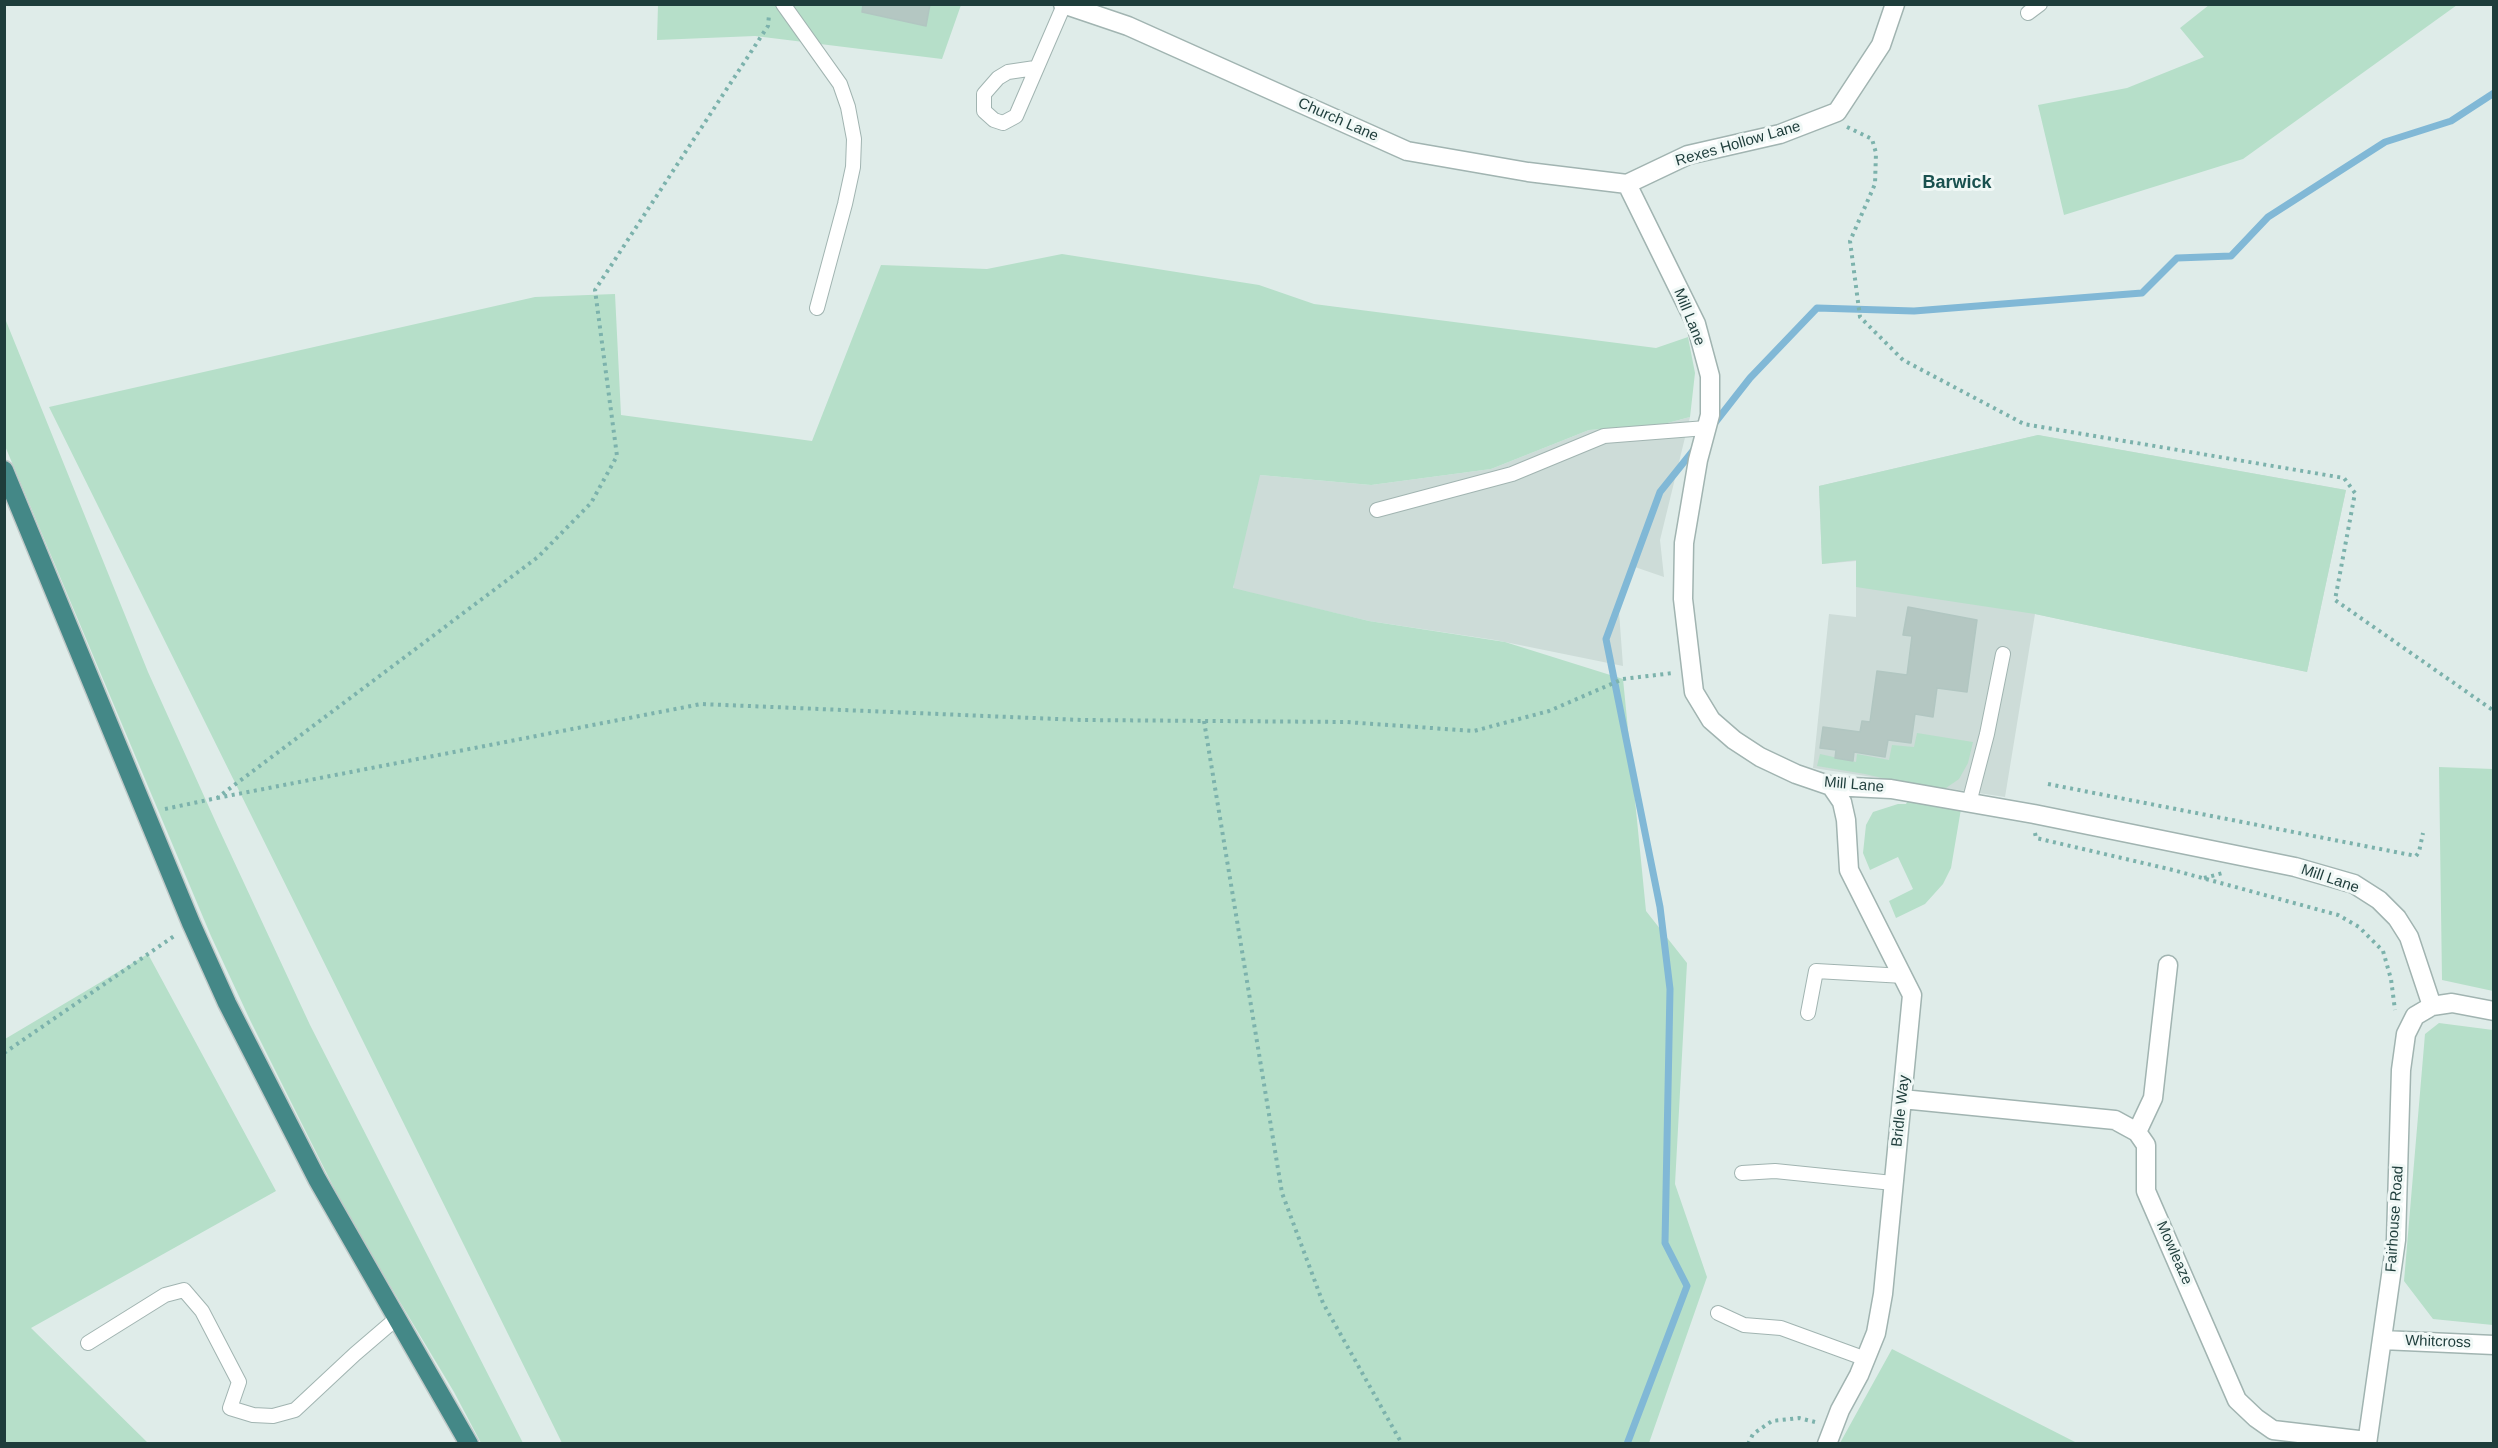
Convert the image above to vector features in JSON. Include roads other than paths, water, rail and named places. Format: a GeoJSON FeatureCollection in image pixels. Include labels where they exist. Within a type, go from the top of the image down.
{"type":"FeatureCollection","features":[{"type":"Feature","properties":{"kind":"highway"},"geometry":{"type":"LineString","coordinates":[[4,470],[191,923],[271,1091],[317,1179],[469,1443]]}},
{"type":"Feature","properties":{"kind":"street","name":"Rexes Hollow Lane"},"geometry":{"type":"LineString","coordinates":[[1627,184],[1688,155],[1780,134],[1837,112],[1881,45],[1895,4]]}},
{"type":"Feature","properties":{"kind":"street","name":"Church Lane"},"geometry":{"type":"LineString","coordinates":[[1064,5],[1128,26],[1407,152],[1528,172],[1627,184]]}},
{"type":"Feature","properties":{"kind":"street","name":"Mill Lane"},"geometry":{"type":"LineString","coordinates":[[1627,184],[1696,324],[1710,376],[1710,415],[1698,460],[1684,543],[1683,599],[1694,692],[1711,720],[1734,740],[1760,757],[1796,774],[1831,786],[1891,789],[1969,803],[2295,867],[2354,884],[2379,900],[2397,918],[2409,937],[2432,1006]]}},
{"type":"Feature","properties":{"kind":"street","name":"Bridle Way"},"geometry":{"type":"LineString","coordinates":[[1830,1435],[1876,1333],[1883,1294],[1910,1036],[1912,994],[1849,870],[1846,820],[1842,802],[1831,786]]}},
{"type":"Feature","properties":{"kind":"street"},"geometry":{"type":"LineString","coordinates":[[1902,1099],[2115,1120],[2137,1132],[2153,1098],[2168,966]]}},
{"type":"Feature","properties":{"kind":"street"},"geometry":{"type":"LineString","coordinates":[[2432,1006],[2452,1003],[2493,1011]]}},
{"type":"Feature","properties":{"kind":"street","name":"Fairhouse Road"},"geometry":{"type":"LineString","coordinates":[[2367,1442],[2396,1240],[2401,1070],[2410,1023],[2415,1016],[2432,1006]]}},
{"type":"Feature","properties":{"kind":"street","name":"Mowleaze"},"geometry":{"type":"LineString","coordinates":[[2137,1132],[2146,1144],[2146,1191],[2237,1400],[2256,1419],[2273,1430],[2367,1442]]}},
{"type":"Feature","properties":{"kind":"street","name":"Whitcross"},"geometry":{"type":"LineString","coordinates":[[2382,1340],[2493,1345]]}},
{"type":"Feature","properties":{"kind":"lane"},"geometry":{"type":"LineString","coordinates":[[783,4],[840,84],[848,107],[854,139],[853,166],[845,204],[817,308]]}},
{"type":"Feature","properties":{"kind":"lane"},"geometry":{"type":"LineString","coordinates":[[2028,13],[2040,4]]}},
{"type":"Feature","properties":{"kind":"lane"},"geometry":{"type":"LineString","coordinates":[[1035,68],[1064,5]]}},
{"type":"Feature","properties":{"kind":"lane"},"geometry":{"type":"LineString","coordinates":[[1377,510],[1512,474],[1604,436],[1706,428]]}},
{"type":"Feature","properties":{"kind":"lane"},"geometry":{"type":"LineString","coordinates":[[1969,803],[1987,734],[2003,654]]}},
{"type":"Feature","properties":{"kind":"lane"},"geometry":{"type":"LineString","coordinates":[[1808,1012],[1816,971],[1904,976]]}},
{"type":"Feature","properties":{"kind":"lane"},"geometry":{"type":"LineString","coordinates":[[1742,1173],[1775,1171],[1893,1183]]}},
{"type":"Feature","properties":{"kind":"lane"},"geometry":{"type":"LineString","coordinates":[[88,1343],[165,1295],[184,1290],[202,1311],[239,1382],[231,1408],[253,1415],[273,1416],[295,1410],[397,1318]]}},
{"type":"Feature","properties":{"kind":"lane"},"geometry":{"type":"LineString","coordinates":[[1718,1313],[1744,1325],[1781,1328],[1866,1359]]}},
{"type":"Feature","properties":{"kind":"waterway"},"geometry":{"type":"LineString","coordinates":[[1714,424],[1750,378],[1817,308],[1914,311],[2142,293],[2177,258],[2231,256],[2268,217],[2385,142],[2451,121],[2494,93]]}},
{"type":"Feature","properties":{"kind":"waterway"},"geometry":{"type":"LineString","coordinates":[[1627,1444],[1687,1286],[1665,1243],[1670,989],[1660,907],[1606,639],[1660,492],[1696,447]]}},
{"type":"Feature","properties":{"kind":"district","name":"Barwick"},"geometry":{"type":"Point","coordinates":[1957,183]}}]}
